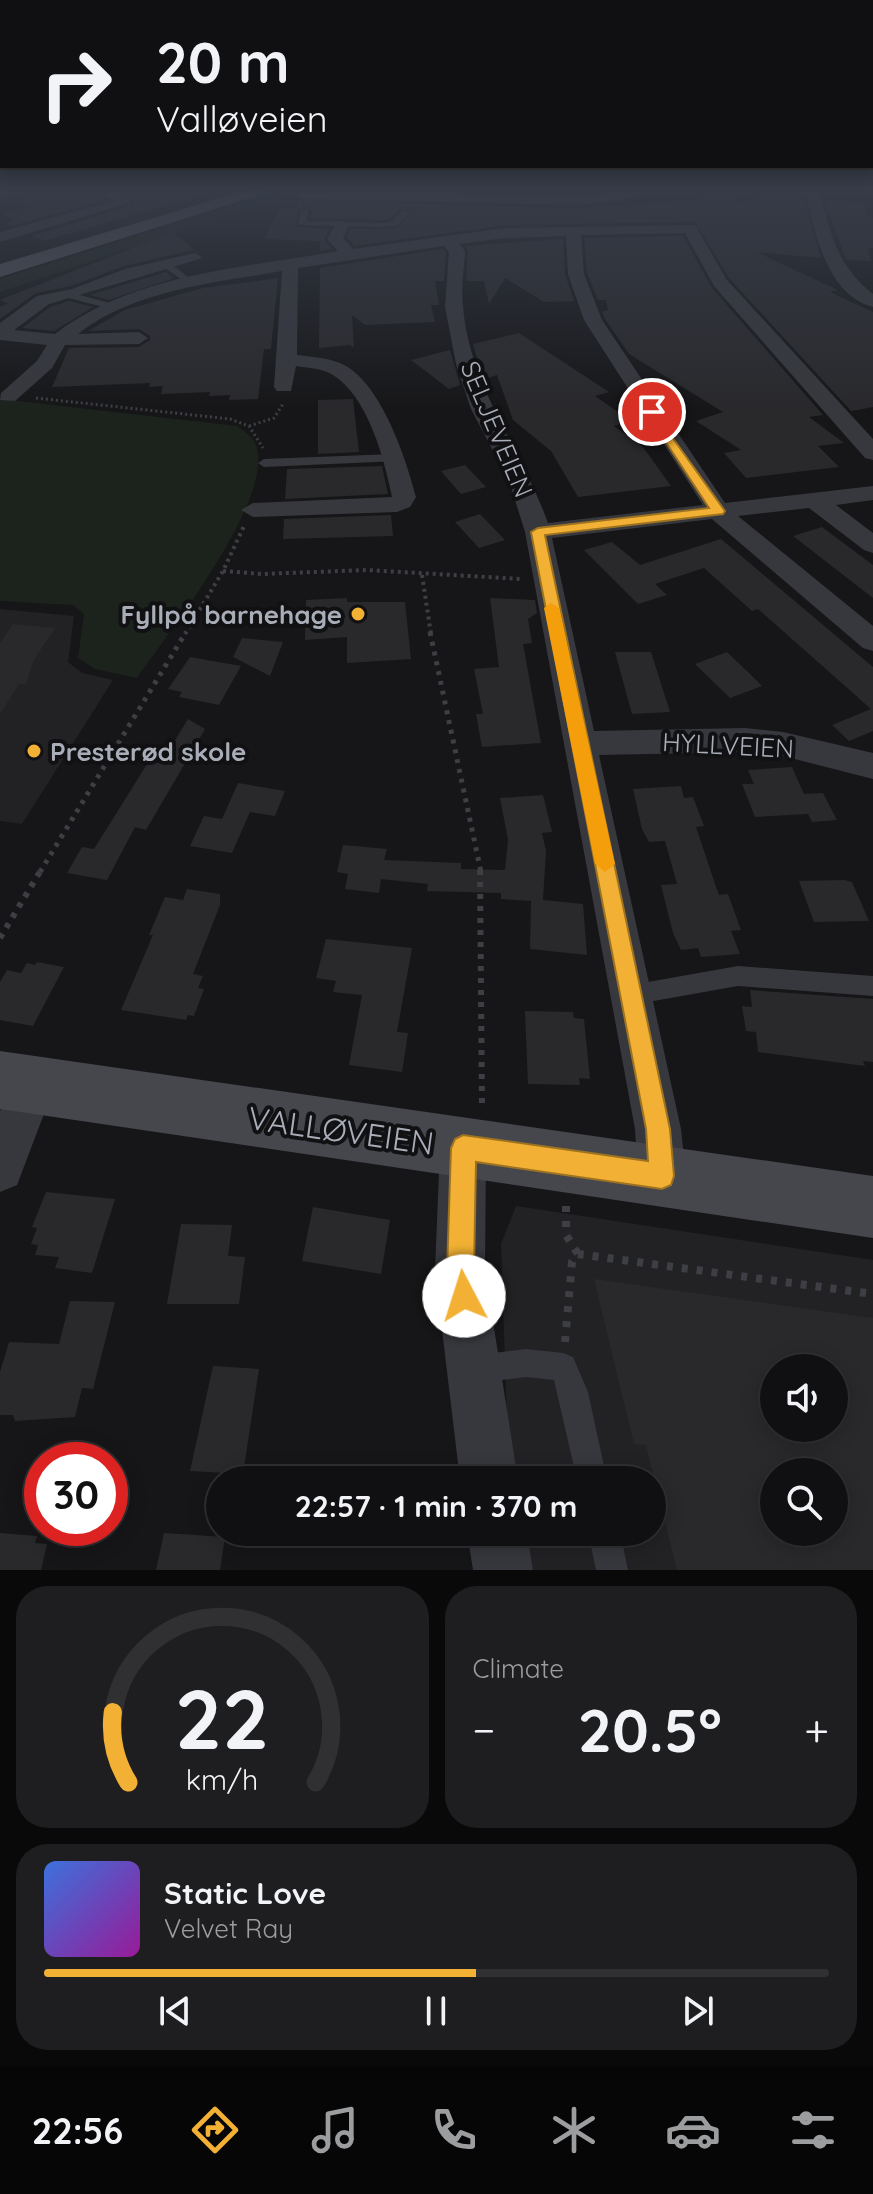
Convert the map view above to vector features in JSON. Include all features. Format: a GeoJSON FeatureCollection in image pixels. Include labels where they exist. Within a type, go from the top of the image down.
{"type":"FeatureCollection","features":[{"type":"Feature","properties":{"kind":"main road"},"geometry":{"type":"LineString","coordinates":[[0,271],[25,263]]}},
{"type":"Feature","properties":{"kind":"main road","name":"VALLØVEIEN"},"geometry":{"type":"LineString","coordinates":[[16,1082],[473,1131],[662,1176],[873,1207]]}},
{"type":"Feature","properties":{"kind":"street"},"geometry":{"type":"LineString","coordinates":[[139,338],[59,340],[4,335],[1,331],[43,300],[169,263]]}},
{"type":"Feature","properties":{"kind":"street"},"geometry":{"type":"LineString","coordinates":[[8,397],[39,371],[59,340],[111,306],[191,282],[294,263]]}},
{"type":"Feature","properties":{"kind":"street","name":"SELJEVEIEN"},"geometry":{"type":"LineString","coordinates":[[456,263],[454,307],[473,386],[509,453],[538,532],[658,1129],[662,1176]]}},
{"type":"Feature","properties":{"kind":"street"},"geometry":{"type":"LineString","coordinates":[[575,263],[576,274],[593,320],[718,511],[734,528],[873,641]]}},
{"type":"Feature","properties":{"kind":"street"},"geometry":{"type":"LineString","coordinates":[[710,263],[720,282],[873,453]]}},
{"type":"Feature","properties":{"kind":"street"},"geometry":{"type":"LineString","coordinates":[[833,263],[845,282],[873,302]]}},
{"type":"Feature","properties":{"kind":"street"},"geometry":{"type":"LineString","coordinates":[[284,387],[290,264]]}},
{"type":"Feature","properties":{"kind":"street"},"geometry":{"type":"LineString","coordinates":[[253,510],[357,509],[397,505],[404,497],[394,458],[367,404],[342,372],[287,359]]}},
{"type":"Feature","properties":{"kind":"street"},"geometry":{"type":"LineString","coordinates":[[538,532],[873,493]]}},
{"type":"Feature","properties":{"kind":"street"},"geometry":{"type":"LineString","coordinates":[[814,500],[873,545]]}},
{"type":"Feature","properties":{"kind":"street","name":"HYLLVEIEN"},"geometry":{"type":"LineString","coordinates":[[580,743],[745,740],[783,744],[873,766]]}},
{"type":"Feature","properties":{"kind":"street"},"geometry":{"type":"LineString","coordinates":[[0,1168],[16,1082]]}},
{"type":"Feature","properties":{"kind":"street"},"geometry":{"type":"LineString","coordinates":[[473,1131],[460,1271],[487,1466]]}},
{"type":"Feature","properties":{"kind":"street"},"geometry":{"type":"LineString","coordinates":[[499,1546],[503,1570]]}},
{"type":"Feature","properties":{"kind":"lane"},"geometry":{"type":"LineString","coordinates":[[165,264],[191,282]]}},
{"type":"Feature","properties":{"kind":"lane"},"geometry":{"type":"LineString","coordinates":[[68,295],[111,306]]}},
{"type":"Feature","properties":{"kind":"lane"},"geometry":{"type":"LineString","coordinates":[[264,463],[394,458]]}},
{"type":"Feature","properties":{"kind":"lane"},"geometry":{"type":"LineString","coordinates":[[631,995],[738,976],[873,986]]}},
{"type":"Feature","properties":{"kind":"lane"},"geometry":{"type":"LineString","coordinates":[[474,1369],[526,1363],[563,1367],[588,1466]]}},
{"type":"Feature","properties":{"kind":"lane"},"geometry":{"type":"LineString","coordinates":[[607,1546],[612,1570]]}},
{"type":"Feature","properties":{"kind":"path"},"geometry":{"type":"LineString","coordinates":[[8,397],[171,410],[249,426],[267,421],[280,412],[284,387]]}},
{"type":"Feature","properties":{"kind":"path"},"geometry":{"type":"LineString","coordinates":[[249,426],[261,440],[264,463]]}},
{"type":"Feature","properties":{"kind":"path"},"geometry":{"type":"LineString","coordinates":[[0,938],[223,571],[253,510]]}},
{"type":"Feature","properties":{"kind":"path"},"geometry":{"type":"LineString","coordinates":[[223,571],[262,574],[367,570],[546,579]]}},
{"type":"Feature","properties":{"kind":"path"},"geometry":{"type":"LineString","coordinates":[[422,575],[434,658],[478,849],[483,895],[473,1131]]}},
{"type":"Feature","properties":{"kind":"path"},"geometry":{"type":"LineString","coordinates":[[567,1201],[566,1235],[578,1254]]}},
{"type":"Feature","properties":{"kind":"path"},"geometry":{"type":"LineString","coordinates":[[578,1254],[873,1294]]}},
{"type":"Feature","properties":{"kind":"path"},"geometry":{"type":"LineString","coordinates":[[563,1367],[572,1262],[578,1254]]}},
{"type":"Feature","properties":{"kind":"shaded area"},"geometry":{"type":"Polygon","coordinates":[[[50,263],[86,263],[0,292],[0,279],[50,263]]]}},
{"type":"Feature","properties":{"kind":"shaded area"},"geometry":{"type":"Polygon","coordinates":[[[0,399],[237,426],[255,443],[258,466],[251,495],[236,528],[194,598],[137,678],[95,669],[78,658],[84,614],[73,605],[0,601],[0,399]]]}},
{"type":"Feature","properties":{"kind":"shaded area","name":"Presterød skole"},"geometry":{"type":"Polygon","coordinates":[[[0,609],[74,616],[68,662],[82,673],[113,680],[22,824],[0,821],[0,609]]]}},
{"type":"Feature","properties":{"kind":"shaded area"},"geometry":{"type":"Polygon","coordinates":[[[516,1206],[873,1260],[873,1570],[533,1570],[529,1546],[666,1546],[666,1466],[515,1466],[507,1420],[501,1244],[516,1206]]]}},
{"type":"Feature","properties":{"kind":"building"},"geometry":{"type":"Polygon","coordinates":[[[93,263],[136,263],[71,286],[36,293],[0,319],[0,307],[8,303],[0,300],[93,263]]]}},
{"type":"Feature","properties":{"kind":"building"},"geometry":{"type":"Polygon","coordinates":[[[351,263],[445,263],[444,281],[435,281],[439,305],[431,305],[435,322],[365,325],[352,315],[354,348],[350,345],[319,348],[320,268],[351,263]]]}},
{"type":"Feature","properties":{"kind":"building"},"geometry":{"type":"Polygon","coordinates":[[[467,263],[564,263],[574,301],[544,302],[505,278],[489,304],[484,281],[466,281],[467,263]]]}},
{"type":"Feature","properties":{"kind":"building"},"geometry":{"type":"Polygon","coordinates":[[[586,263],[698,263],[712,288],[823,415],[809,417],[844,443],[818,446],[839,467],[746,478],[724,453],[741,450],[696,421],[723,412],[629,354],[605,319],[602,312],[608,310],[606,300],[598,300],[586,263]]]}},
{"type":"Feature","properties":{"kind":"building"},"geometry":{"type":"Polygon","coordinates":[[[720,263],[780,263],[838,290],[830,292],[873,312],[873,407],[851,411],[729,278],[720,263]]]}},
{"type":"Feature","properties":{"kind":"building"},"geometry":{"type":"Polygon","coordinates":[[[166,272],[174,278],[109,300],[90,295],[166,272]]]}},
{"type":"Feature","properties":{"kind":"building"},"geometry":{"type":"Polygon","coordinates":[[[278,278],[271,349],[264,349],[258,399],[229,400],[230,395],[209,396],[210,392],[161,394],[163,386],[149,387],[150,383],[52,387],[69,348],[139,347],[150,340],[150,336],[139,329],[88,331],[125,310],[203,288],[278,278]]]}},
{"type":"Feature","properties":{"kind":"building"},"geometry":{"type":"Polygon","coordinates":[[[69,301],[93,307],[54,331],[22,328],[50,307],[69,301]]]}},
{"type":"Feature","properties":{"kind":"building"},"geometry":{"type":"Polygon","coordinates":[[[519,333],[609,392],[595,396],[631,421],[614,426],[643,447],[671,486],[578,497],[551,451],[513,420],[497,375],[484,379],[473,344],[519,333]]]}},
{"type":"Feature","properties":{"kind":"building"},"geometry":{"type":"Polygon","coordinates":[[[450,350],[460,385],[449,389],[411,360],[450,350]]]}},
{"type":"Feature","properties":{"kind":"building"},"geometry":{"type":"Polygon","coordinates":[[[353,399],[359,452],[318,454],[318,400],[353,399]]]}},
{"type":"Feature","properties":{"kind":"building"},"geometry":{"type":"Polygon","coordinates":[[[465,465],[486,487],[461,494],[441,471],[465,465]]]}},
{"type":"Feature","properties":{"kind":"building"},"geometry":{"type":"Polygon","coordinates":[[[382,466],[388,494],[285,499],[287,469],[382,466]]]}},
{"type":"Feature","properties":{"kind":"building"},"geometry":{"type":"Polygon","coordinates":[[[480,514],[505,540],[479,548],[455,522],[480,514]]]}},
{"type":"Feature","properties":{"kind":"building"},"geometry":{"type":"Polygon","coordinates":[[[391,515],[393,536],[283,539],[284,519],[391,515]]]}},
{"type":"Feature","properties":{"kind":"building"},"geometry":{"type":"Polygon","coordinates":[[[822,527],[873,565],[873,598],[793,536],[822,527]]]}},
{"type":"Feature","properties":{"kind":"building"},"geometry":{"type":"Polygon","coordinates":[[[721,539],[873,667],[873,731],[849,741],[832,725],[871,709],[758,609],[752,611],[704,568],[655,584],[667,595],[638,604],[584,550],[612,542],[640,565],[721,539]]]}},
{"type":"Feature","properties":{"kind":"building"},"geometry":{"type":"Polygon","coordinates":[[[347,598],[347,602],[405,602],[411,659],[347,663],[347,637],[305,640],[306,600],[347,598]]]}},
{"type":"Feature","properties":{"kind":"building"},"geometry":{"type":"Polygon","coordinates":[[[490,598],[535,600],[537,613],[528,619],[532,643],[523,644],[541,743],[482,747],[476,714],[483,714],[474,669],[499,667],[490,598]]]}},
{"type":"Feature","properties":{"kind":"building"},"geometry":{"type":"Polygon","coordinates":[[[13,624],[55,628],[34,660],[26,684],[19,684],[0,714],[0,643],[13,624]]]}},
{"type":"Feature","properties":{"kind":"building"},"geometry":{"type":"Polygon","coordinates":[[[242,638],[283,642],[270,676],[233,657],[242,638]]]}},
{"type":"Feature","properties":{"kind":"building"},"geometry":{"type":"Polygon","coordinates":[[[615,652],[651,652],[670,712],[632,714],[615,652]]]}},
{"type":"Feature","properties":{"kind":"building"},"geometry":{"type":"Polygon","coordinates":[[[727,652],[762,686],[730,698],[695,664],[727,652]]]}},
{"type":"Feature","properties":{"kind":"building"},"geometry":{"type":"Polygon","coordinates":[[[190,657],[241,666],[219,705],[179,697],[182,692],[168,689],[190,657]]]}},
{"type":"Feature","properties":{"kind":"building"},"geometry":{"type":"Polygon","coordinates":[[[188,719],[205,729],[146,830],[135,827],[107,880],[67,873],[82,847],[94,849],[149,761],[161,763],[188,719]]]}},
{"type":"Feature","properties":{"kind":"building"},"geometry":{"type":"Polygon","coordinates":[[[792,767],[804,794],[823,793],[837,820],[812,822],[808,814],[755,817],[742,784],[754,784],[748,770],[792,767]]]}},
{"type":"Feature","properties":{"kind":"building"},"geometry":{"type":"Polygon","coordinates":[[[238,783],[285,791],[275,816],[250,812],[232,853],[190,846],[204,816],[222,819],[238,783]]]}},
{"type":"Feature","properties":{"kind":"building"},"geometry":{"type":"Polygon","coordinates":[[[681,786],[684,798],[693,797],[704,826],[696,827],[719,895],[728,894],[741,930],[731,931],[740,954],[701,957],[698,948],[681,950],[673,933],[661,885],[677,884],[665,841],[649,842],[642,829],[633,789],[681,786]]]}},
{"type":"Feature","properties":{"kind":"building"},"geometry":{"type":"Polygon","coordinates":[[[543,795],[552,832],[542,833],[546,851],[543,900],[583,904],[587,955],[530,949],[531,901],[501,899],[501,893],[427,891],[428,884],[381,879],[379,893],[345,889],[348,874],[337,872],[343,845],[387,849],[384,860],[461,863],[461,869],[505,870],[508,840],[500,798],[543,795]]]}},
{"type":"Feature","properties":{"kind":"building"},"geometry":{"type":"Polygon","coordinates":[[[799,881],[852,882],[869,921],[814,922],[799,881]]]}},
{"type":"Feature","properties":{"kind":"building"},"geometry":{"type":"Polygon","coordinates":[[[187,889],[220,894],[220,905],[193,974],[203,976],[198,988],[204,989],[194,1016],[188,1015],[186,1020],[121,1010],[153,935],[149,935],[165,897],[183,900],[187,889]]]}},
{"type":"Feature","properties":{"kind":"building"},"geometry":{"type":"Polygon","coordinates":[[[326,939],[412,948],[397,1032],[408,1033],[402,1072],[349,1065],[362,995],[333,992],[336,981],[316,978],[326,939]]]}},
{"type":"Feature","properties":{"kind":"building"},"geometry":{"type":"Polygon","coordinates":[[[37,962],[64,967],[33,1026],[0,1020],[0,982],[7,970],[21,973],[27,963],[35,965],[37,962]]]}},
{"type":"Feature","properties":{"kind":"building"},"geometry":{"type":"Polygon","coordinates":[[[750,990],[873,999],[873,1062],[863,1061],[865,1066],[758,1052],[756,1032],[746,1031],[742,1006],[752,1007],[750,990]]]}},
{"type":"Feature","properties":{"kind":"building"},"geometry":{"type":"Polygon","coordinates":[[[525,1011],[573,1012],[574,1018],[584,1019],[590,1079],[579,1078],[580,1085],[528,1084],[525,1011]]]}},
{"type":"Feature","properties":{"kind":"building"},"geometry":{"type":"Polygon","coordinates":[[[46,1192],[115,1199],[92,1273],[55,1268],[59,1257],[35,1255],[38,1245],[31,1244],[37,1228],[32,1227],[46,1192]]]}},
{"type":"Feature","properties":{"kind":"building"},"geometry":{"type":"Polygon","coordinates":[[[313,1207],[390,1220],[381,1274],[302,1261],[313,1207]]]}},
{"type":"Feature","properties":{"kind":"building"},"geometry":{"type":"Polygon","coordinates":[[[181,1224],[232,1225],[228,1256],[245,1257],[239,1304],[167,1304],[181,1224]]]}},
{"type":"Feature","properties":{"kind":"building"},"geometry":{"type":"Polygon","coordinates":[[[594,1279],[873,1318],[873,1570],[677,1570],[666,1526],[666,1466],[651,1466],[646,1445],[634,1444],[594,1279]]]}},
{"type":"Feature","properties":{"kind":"building"},"geometry":{"type":"Polygon","coordinates":[[[70,1301],[115,1302],[93,1389],[82,1388],[75,1417],[15,1421],[13,1415],[0,1415],[0,1372],[9,1342],[59,1344],[70,1301]]]}},
{"type":"Feature","properties":{"kind":"building"},"geometry":{"type":"Polygon","coordinates":[[[213,1366],[259,1369],[244,1466],[206,1466],[206,1472],[190,1471],[213,1366]]]}},
{"type":"Feature","properties":{"kind":"building"},"geometry":{"type":"Polygon","coordinates":[[[0,1533],[24,1535],[24,1546],[47,1546],[41,1570],[0,1570],[0,1533]]]}},
{"type":"Feature","properties":{"kind":"building"},"geometry":{"type":"Polygon","coordinates":[[[164,1533],[206,1536],[206,1546],[224,1546],[220,1570],[156,1570],[164,1533]]]}},
{"type":"Feature","properties":{"kind":"slow traffic"},"geometry":{"type":"LineString","coordinates":[[551,608],[605,864]]}},
{"type":"Feature","properties":{"kind":"place","name":"Fyllpå barnehage"},"geometry":{"type":"Point","coordinates":[358,614]}},
{"type":"Feature","properties":{"kind":"place","name":"Presterød skole"},"geometry":{"type":"Point","coordinates":[34,751]}},
{"type":"Feature","properties":{"kind":"route"},"geometry":{"type":"LineString","coordinates":[[464,1296],[460,1271],[463,1148],[662,1176],[658,1129],[558,647],[538,532],[718,511],[652,412]]}}]}
